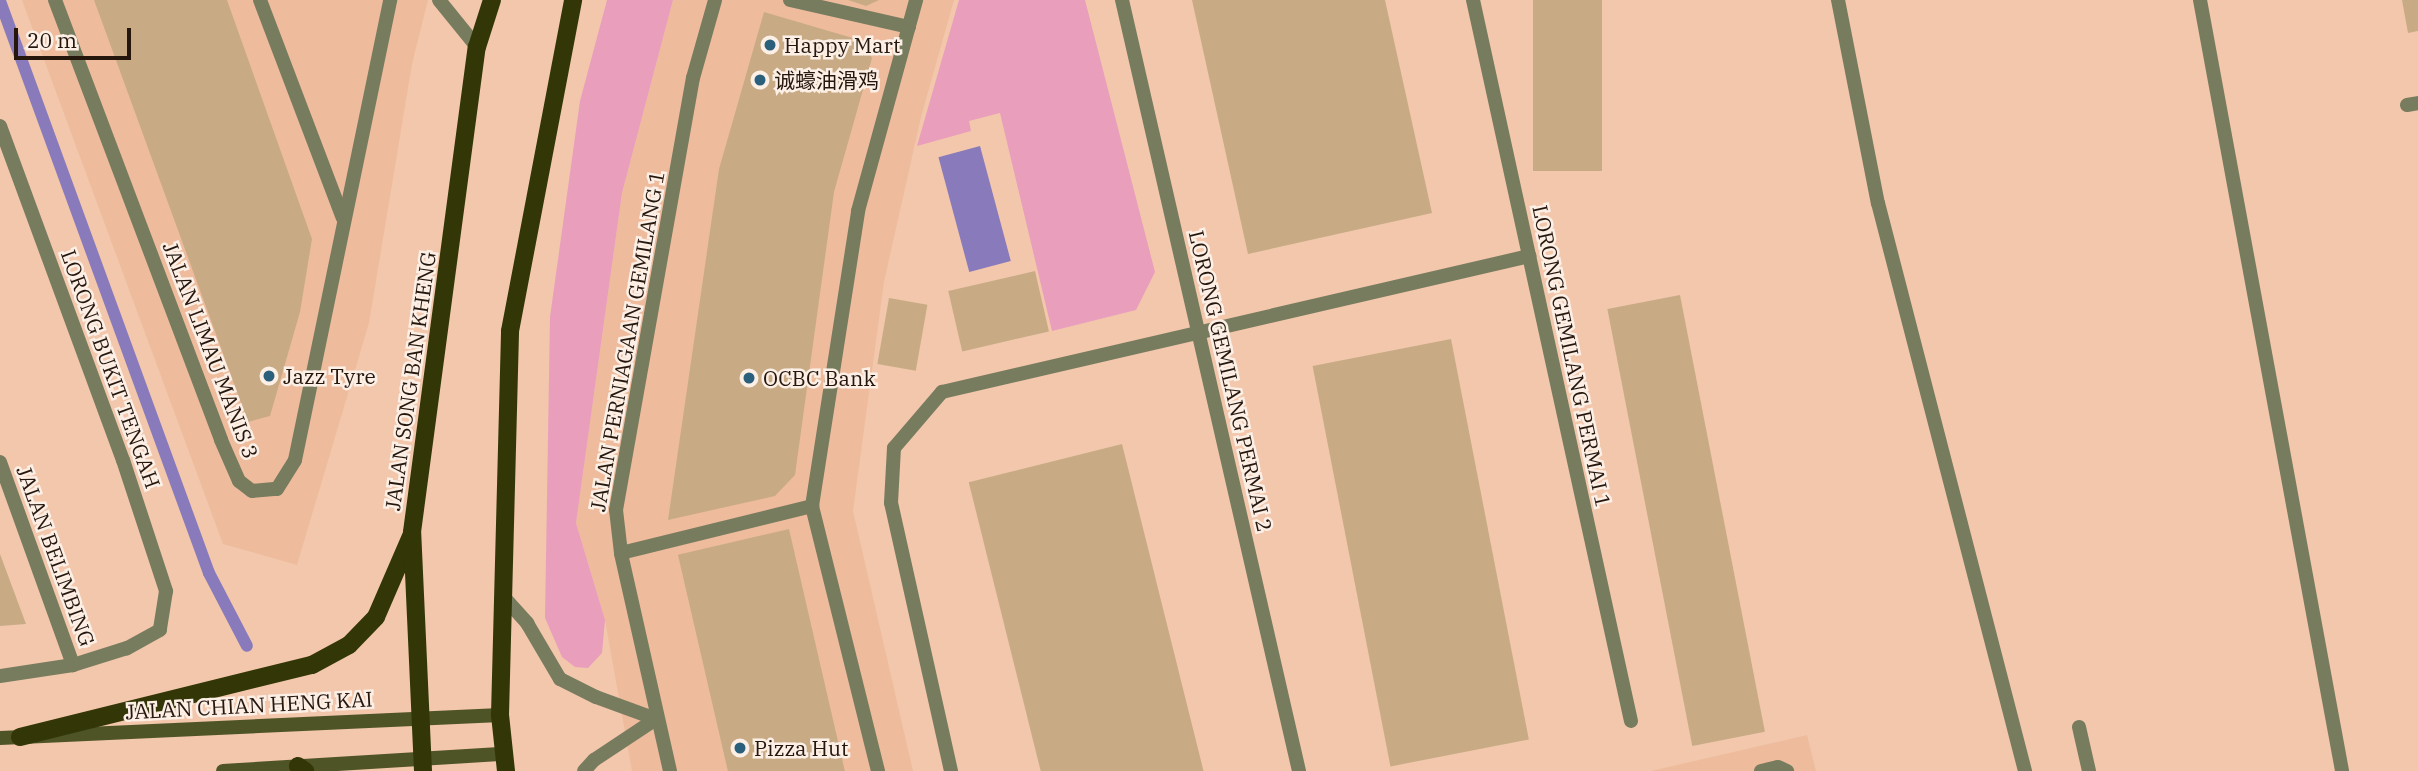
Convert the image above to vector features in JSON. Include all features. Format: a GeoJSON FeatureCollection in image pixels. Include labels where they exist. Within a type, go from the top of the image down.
{"type":"FeatureCollection","features":[{"type":"Feature","properties":{"kind":"main road","name":"JALAN SONG BAN KHENG"},"geometry":{"type":"LineString","coordinates":[[422,765],[412,532],[477,47],[492,0]]}},
{"type":"Feature","properties":{"kind":"main road"},"geometry":{"type":"LineString","coordinates":[[223,771],[504,762],[500,715],[510,331],[573,0]]}},
{"type":"Feature","properties":{"kind":"main road"},"geometry":{"type":"LineString","coordinates":[[20,737],[312,665],[349,645],[376,617],[412,532]]}},
{"type":"Feature","properties":{"kind":"main road","name":"JALAN CHIAN HENG KAI"},"geometry":{"type":"LineString","coordinates":[[0,738],[500,715]]}},
{"type":"Feature","properties":{"kind":"street","name":"JALAN LIMAU MANIS 3"},"geometry":{"type":"LineString","coordinates":[[55,0],[221,440],[239,481],[252,491],[277,489],[295,460],[342,218],[390,0]]}},
{"type":"Feature","properties":{"kind":"street"},"geometry":{"type":"LineString","coordinates":[[260,0],[342,218]]}},
{"type":"Feature","properties":{"kind":"street"},"geometry":{"type":"LineString","coordinates":[[439,0],[477,47]]}},
{"type":"Feature","properties":{"kind":"street","name":"JALAN PERNIAGAAN GEMILANG 1"},"geometry":{"type":"LineString","coordinates":[[670,771],[656,719],[621,553],[615,510],[694,78],[715,0]]}},
{"type":"Feature","properties":{"kind":"street"},"geometry":{"type":"LineString","coordinates":[[790,0],[909,27]]}},
{"type":"Feature","properties":{"kind":"street"},"geometry":{"type":"LineString","coordinates":[[878,771],[812,506],[858,211],[916,0]]}},
{"type":"Feature","properties":{"kind":"street","name":"LORONG GEMILANG PERMAI 2"},"geometry":{"type":"LineString","coordinates":[[1122,0],[1299,771]]}},
{"type":"Feature","properties":{"kind":"street","name":"LORONG GEMILANG PERMAI 1"},"geometry":{"type":"LineString","coordinates":[[1473,0],[1631,721]]}},
{"type":"Feature","properties":{"kind":"street"},"geometry":{"type":"LineString","coordinates":[[1838,0],[1878,203],[2025,771]]}},
{"type":"Feature","properties":{"kind":"street"},"geometry":{"type":"LineString","coordinates":[[2200,0],[2342,771]]}},
{"type":"Feature","properties":{"kind":"street","name":"LORONG BUKIT TENGAH"},"geometry":{"type":"LineString","coordinates":[[0,126],[123,460],[166,591],[160,630],[127,648],[74,665]]}},
{"type":"Feature","properties":{"kind":"street"},"geometry":{"type":"LineString","coordinates":[[951,771],[891,503],[894,448],[942,392],[1529,256]]}},
{"type":"Feature","properties":{"kind":"street","name":"JALAN BELIMBING"},"geometry":{"type":"LineString","coordinates":[[0,462],[74,665]]}},
{"type":"Feature","properties":{"kind":"street"},"geometry":{"type":"LineString","coordinates":[[621,553],[812,506]]}},
{"type":"Feature","properties":{"kind":"street"},"geometry":{"type":"LineString","coordinates":[[502,595],[527,623],[560,679],[656,719]]}},
{"type":"Feature","properties":{"kind":"street"},"geometry":{"type":"LineString","coordinates":[[0,676],[74,665]]}},
{"type":"Feature","properties":{"kind":"street"},"geometry":{"type":"LineString","coordinates":[[584,771],[594,760],[656,719]]}},
{"type":"Feature","properties":{"kind":"street"},"geometry":{"type":"LineString","coordinates":[[2079,727],[2089,771]]}},
{"type":"Feature","properties":{"kind":"street"},"geometry":{"type":"LineString","coordinates":[[1761,771],[1778,767],[1787,771]]}},
{"type":"Feature","properties":{"kind":"shaded area"},"geometry":{"type":"Polygon","coordinates":[[[22,0],[428,0],[412,64],[369,323],[297,565],[223,544],[22,0]]]}},
{"type":"Feature","properties":{"kind":"shaded area"},"geometry":{"type":"Polygon","coordinates":[[[607,0],[673,0],[622,193],[576,523],[605,620],[602,653],[588,668],[575,667],[562,657],[545,618],[550,317],[580,101],[607,0]]]}},
{"type":"Feature","properties":{"kind":"shaded area"},"geometry":{"type":"Polygon","coordinates":[[[673,0],[954,0],[921,117],[884,282],[853,511],[913,771],[632,771],[605,620],[576,523],[622,193],[673,0]]]}},
{"type":"Feature","properties":{"kind":"shaded area"},"geometry":{"type":"Polygon","coordinates":[[[959,0],[1085,0],[1155,272],[1136,310],[1052,331],[1000,113],[969,121],[971,131],[917,146],[959,0]]]}},
{"type":"Feature","properties":{"kind":"shaded area"},"geometry":{"type":"Polygon","coordinates":[[[980,146],[1011,261],[969,272],[938,157],[980,146]]]}},
{"type":"Feature","properties":{"kind":"shaded area"},"geometry":{"type":"Polygon","coordinates":[[[1807,735],[1816,771],[1651,771],[1807,735]]]}},
{"type":"Feature","properties":{"kind":"building"},"geometry":{"type":"Polygon","coordinates":[[[94,0],[227,0],[312,239],[300,312],[270,416],[248,422],[94,0]]]}},
{"type":"Feature","properties":{"kind":"building"},"geometry":{"type":"Polygon","coordinates":[[[848,0],[879,0],[866,6],[848,0]]]}},
{"type":"Feature","properties":{"kind":"building"},"geometry":{"type":"Polygon","coordinates":[[[1192,0],[1385,0],[1432,213],[1248,254],[1192,0]]]}},
{"type":"Feature","properties":{"kind":"building"},"geometry":{"type":"Polygon","coordinates":[[[1533,0],[1602,0],[1602,171],[1533,171],[1533,0]]]}},
{"type":"Feature","properties":{"kind":"building"},"geometry":{"type":"Polygon","coordinates":[[[2402,0],[2418,0],[2418,31],[2408,33],[2402,0]]]}},
{"type":"Feature","properties":{"kind":"building"},"geometry":{"type":"Polygon","coordinates":[[[764,12],[863,41],[872,58],[834,192],[795,475],[775,496],[668,520],[719,169],[764,12]]]}},
{"type":"Feature","properties":{"kind":"building"},"geometry":{"type":"Polygon","coordinates":[[[1035,271],[1049,331],[962,351],[948,291],[1035,271]]]}},
{"type":"Feature","properties":{"kind":"building"},"geometry":{"type":"Polygon","coordinates":[[[1680,295],[1765,732],[1692,746],[1607,309],[1680,295]]]}},
{"type":"Feature","properties":{"kind":"building"},"geometry":{"type":"Polygon","coordinates":[[[889,298],[927,305],[916,371],[877,364],[889,298]]]}},
{"type":"Feature","properties":{"kind":"building"},"geometry":{"type":"Polygon","coordinates":[[[1451,339],[1529,740],[1390,766],[1313,366],[1451,339]]]}},
{"type":"Feature","properties":{"kind":"building"},"geometry":{"type":"Polygon","coordinates":[[[1122,444],[1204,771],[1041,771],[969,482],[1122,444]]]}},
{"type":"Feature","properties":{"kind":"building"},"geometry":{"type":"Polygon","coordinates":[[[789,529],[845,771],[728,771],[678,555],[789,529]]]}},
{"type":"Feature","properties":{"kind":"building"},"geometry":{"type":"Polygon","coordinates":[[[0,554],[26,624],[0,626],[0,554]]]}},
{"type":"Feature","properties":{"kind":"waterway"},"geometry":{"type":"LineString","coordinates":[[0,1],[209,573],[247,646]]}},
{"type":"Feature","properties":{"kind":"place","name":"Happy Mart"},"geometry":{"type":"Point","coordinates":[770,45]}},
{"type":"Feature","properties":{"kind":"place","name":"诚蠔油滑鸡"},"geometry":{"type":"Point","coordinates":[760,80]}},
{"type":"Feature","properties":{"kind":"place","name":"Jazz Tyre"},"geometry":{"type":"Point","coordinates":[269,376]}},
{"type":"Feature","properties":{"kind":"place","name":"OCBC Bank"},"geometry":{"type":"Point","coordinates":[749,378]}},
{"type":"Feature","properties":{"kind":"place","name":"Pizza Hut"},"geometry":{"type":"Point","coordinates":[740,748]}}]}
